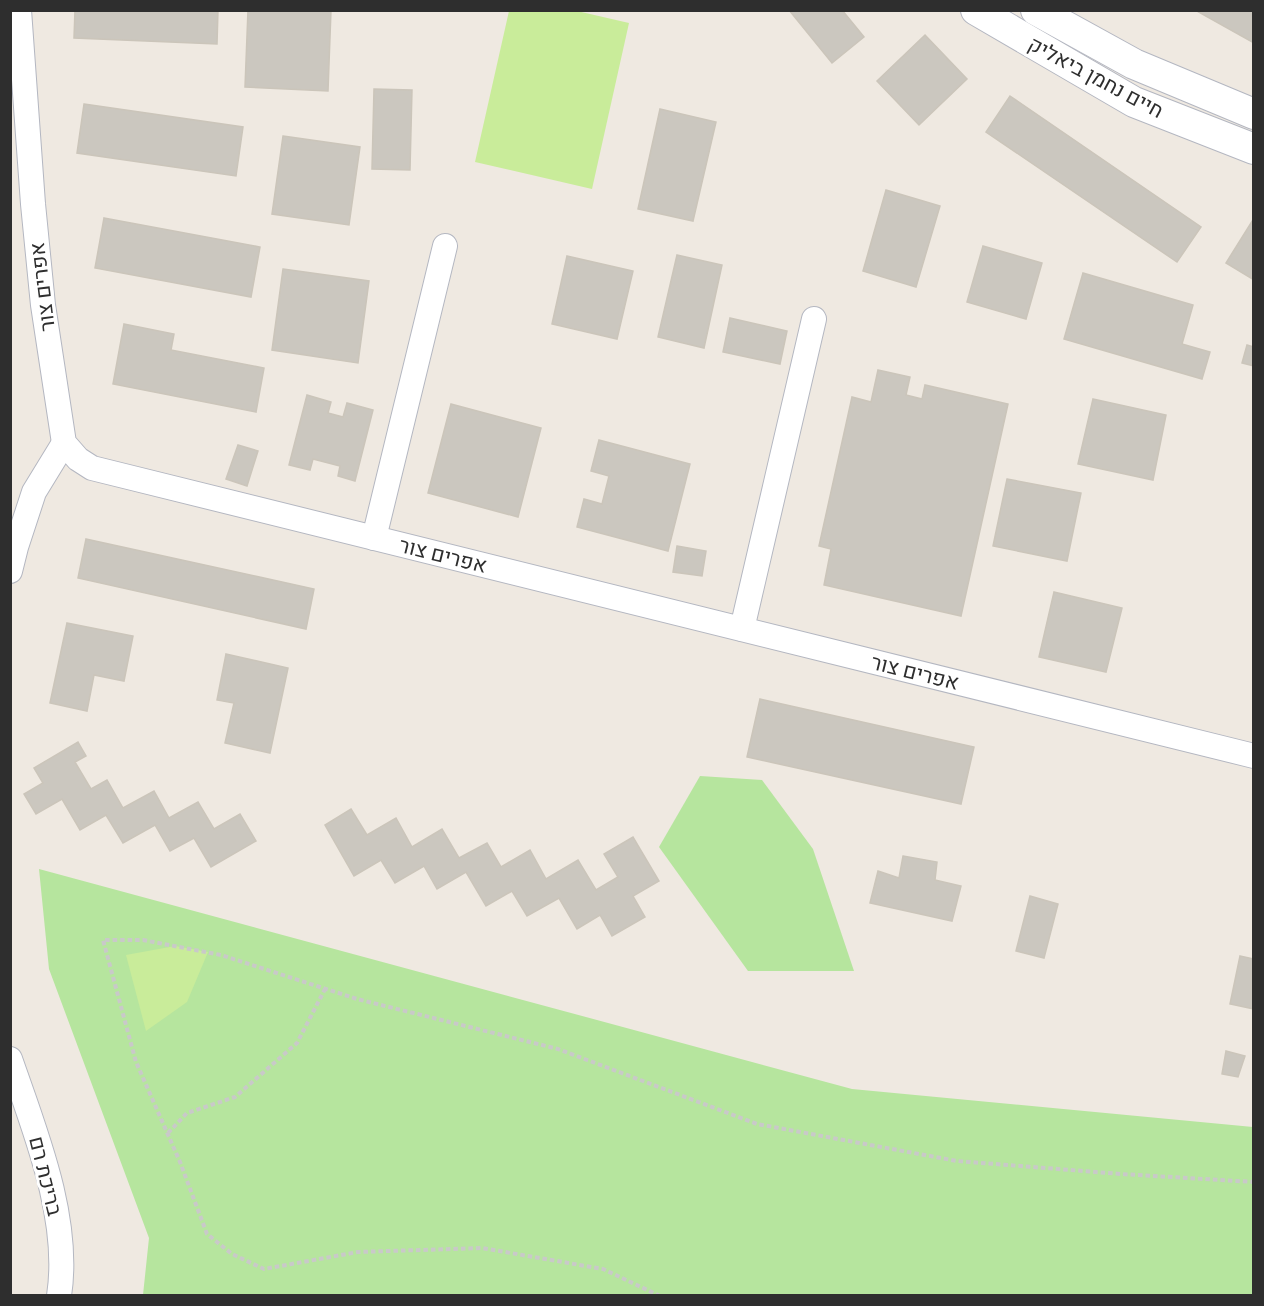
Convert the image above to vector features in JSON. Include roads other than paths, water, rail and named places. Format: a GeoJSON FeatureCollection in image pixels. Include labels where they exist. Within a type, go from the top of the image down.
{"type":"FeatureCollection","features":[{"type":"Feature","properties":{"kind":"street","name":"אפרים צור"},"geometry":{"type":"LineString","coordinates":[[19,10],[43,305],[64,443],[78,459],[92,468],[1254,756]]}},
{"type":"Feature","properties":{"kind":"street","name":"חיים נחמן ביאליק"},"geometry":{"type":"LineString","coordinates":[[976,10],[1134,102],[1254,150]]}},
{"type":"Feature","properties":{"kind":"street","name":"חיים נחמן ביאליק"},"geometry":{"type":"LineString","coordinates":[[1036,10],[1134,64],[1254,114]]}},
{"type":"Feature","properties":{"kind":"street"},"geometry":{"type":"LineString","coordinates":[[374,538],[445,246]]}},
{"type":"Feature","properties":{"kind":"street"},"geometry":{"type":"LineString","coordinates":[[742,629],[814,319]]}},
{"type":"Feature","properties":{"kind":"street"},"geometry":{"type":"LineString","coordinates":[[10,571],[34,492],[64,443]]}},
{"type":"Feature","properties":{"kind":"street","name":"בריכת רם"},"geometry":{"type":"LineString","coordinates":[[10,1059],[39,1145],[57,1215],[62,1275],[59,1296]]}}]}
